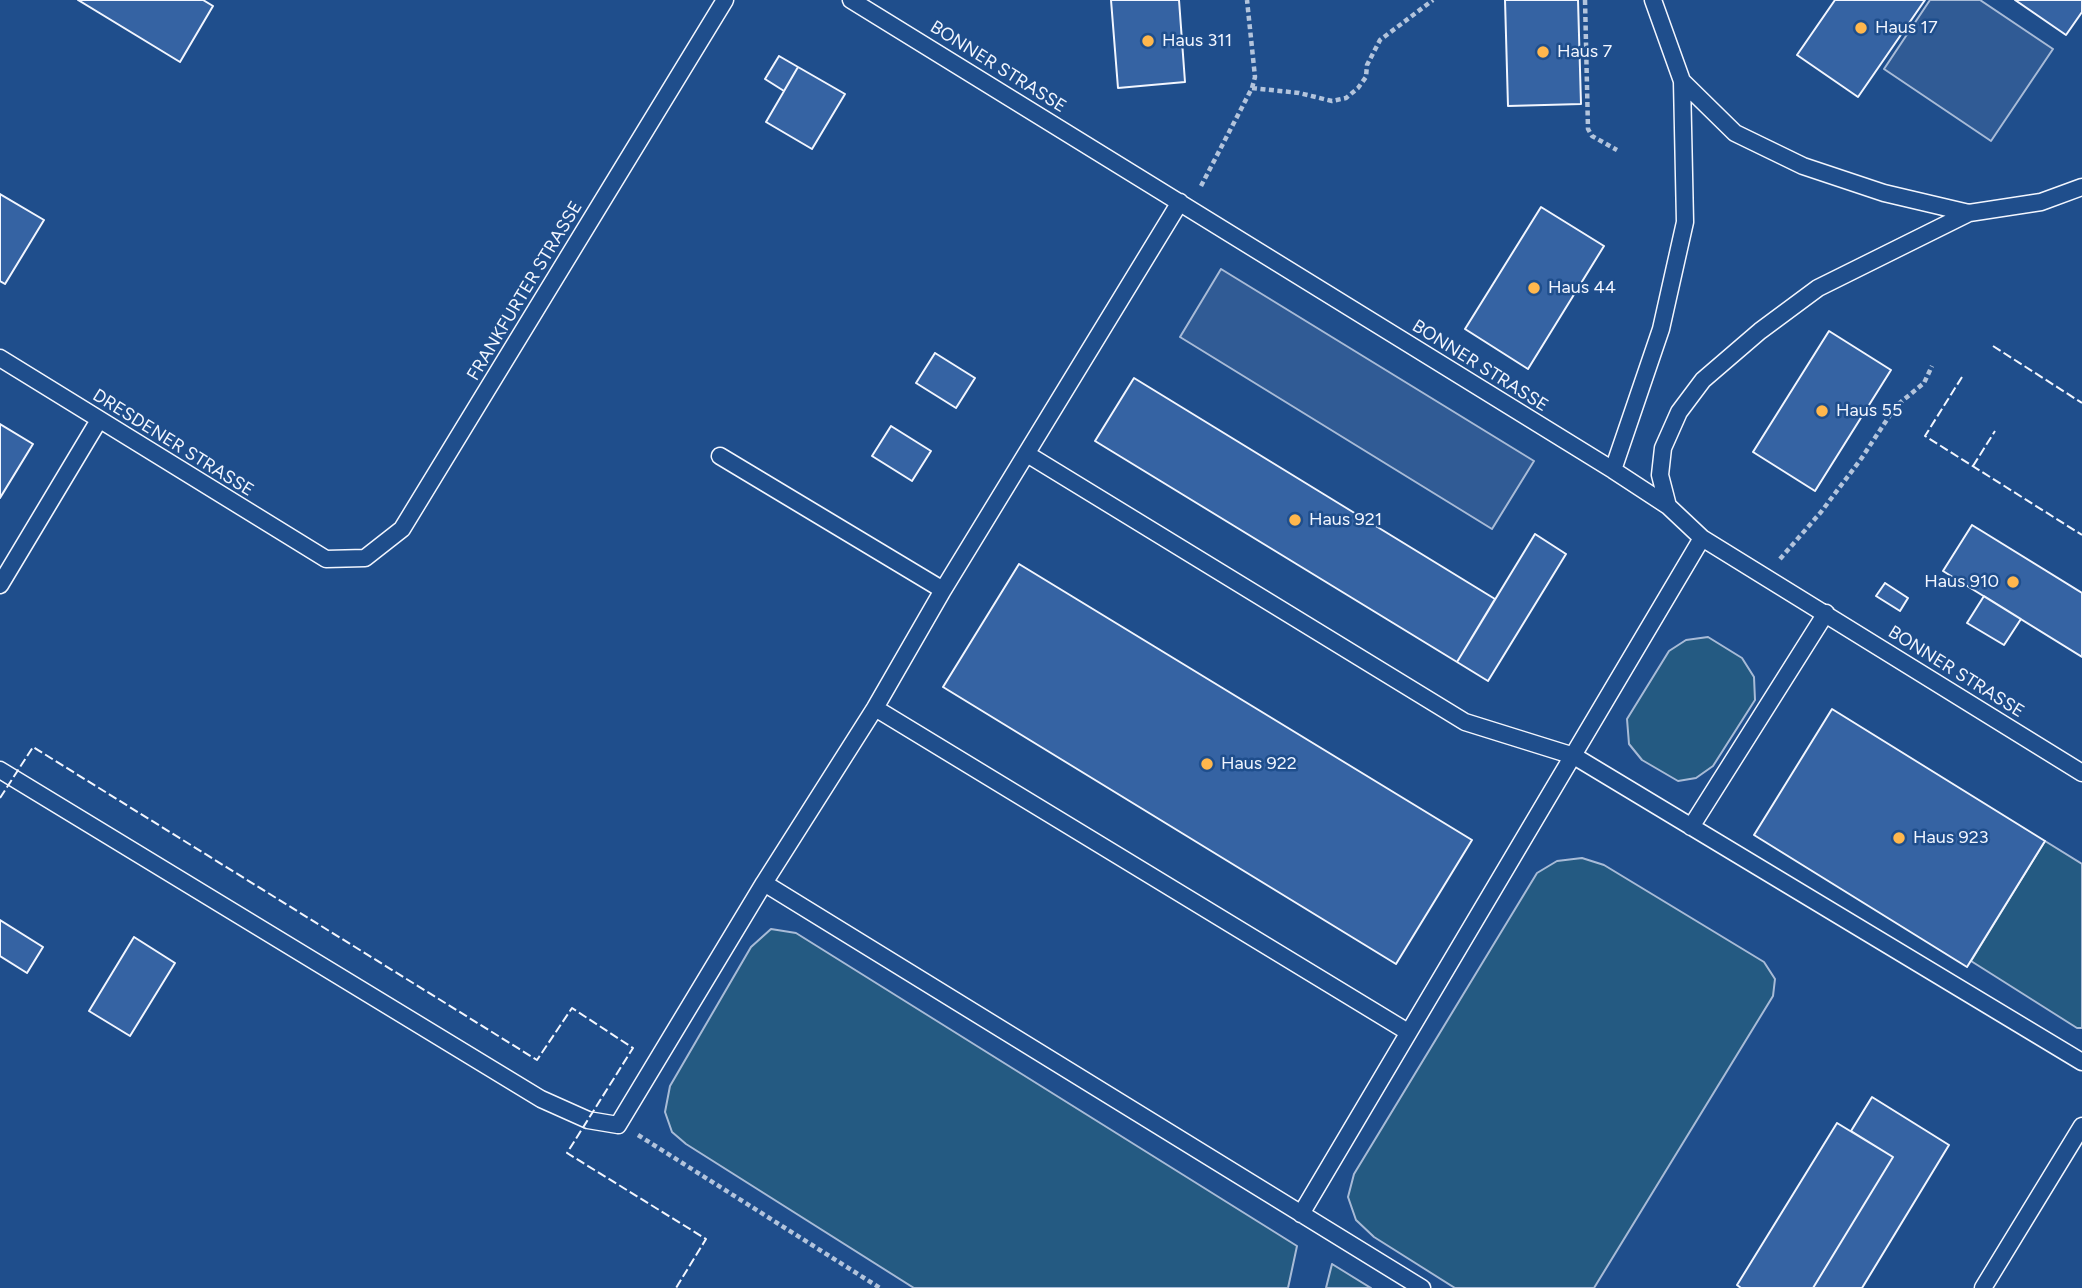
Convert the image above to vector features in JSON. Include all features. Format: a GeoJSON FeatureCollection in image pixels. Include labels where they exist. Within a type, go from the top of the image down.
{"type":"FeatureCollection","features":[{"type":"Feature","properties":{"kind":"lane","name":"FRANKFURTER STRASSE"},"geometry":{"type":"LineString","coordinates":[[326,559],[365,558],[402,529],[725,0]]}},
{"type":"Feature","properties":{"kind":"lane","name":"BONNER STRASSE"},"geometry":{"type":"LineString","coordinates":[[851,0],[1613,470],[1668,506],[1702,538],[2082,773]]}},
{"type":"Feature","properties":{"kind":"lane"},"geometry":{"type":"LineString","coordinates":[[1613,470],[1661,329],[1685,222],[1682,81],[1653,0]]}},
{"type":"Feature","properties":{"kind":"lane"},"geometry":{"type":"LineString","coordinates":[[1682,81],[1735,133],[1803,166],[1884,193],[1969,213]]}},
{"type":"Feature","properties":{"kind":"lane"},"geometry":{"type":"LineString","coordinates":[[1668,506],[1660,475],[1662,448],[1679,412],[1703,380],[1760,331],[1818,288],[1969,213],[2041,202],[2082,187]]}},
{"type":"Feature","properties":{"kind":"lane"},"geometry":{"type":"LineString","coordinates":[[0,770],[541,1099],[587,1120],[618,1125],[764,883],[875,708],[943,590],[1185,205]]}},
{"type":"Feature","properties":{"kind":"lane","name":"DRESDENER STRASSE"},"geometry":{"type":"LineString","coordinates":[[0,358],[326,559]]}},
{"type":"Feature","properties":{"kind":"lane"},"geometry":{"type":"LineString","coordinates":[[0,585],[99,420]]}},
{"type":"Feature","properties":{"kind":"lane"},"geometry":{"type":"LineString","coordinates":[[1027,454],[1465,722],[1574,756],[2082,1062]]}},
{"type":"Feature","properties":{"kind":"lane"},"geometry":{"type":"LineString","coordinates":[[720,456],[943,590]]}},
{"type":"Feature","properties":{"kind":"lane"},"geometry":{"type":"LineString","coordinates":[[1301,1214],[1702,538]]}},
{"type":"Feature","properties":{"kind":"lane"},"geometry":{"type":"LineString","coordinates":[[1690,827],[1826,613]]}},
{"type":"Feature","properties":{"kind":"lane"},"geometry":{"type":"LineString","coordinates":[[875,708],[1408,1032]]}},
{"type":"Feature","properties":{"kind":"lane"},"geometry":{"type":"LineString","coordinates":[[764,883],[1422,1288]]}},
{"type":"Feature","properties":{"kind":"lane"},"geometry":{"type":"LineString","coordinates":[[1983,1288],[2082,1126]]}},
{"type":"Feature","properties":{"kind":"path"},"geometry":{"type":"LineString","coordinates":[[1185,205],[1252,88],[1255,77],[1248,0]]}},
{"type":"Feature","properties":{"kind":"path"},"geometry":{"type":"LineString","coordinates":[[1252,88],[1299,93],[1332,101],[1346,98],[1366,77],[1367,65],[1380,40],[1433,0]]}},
{"type":"Feature","properties":{"kind":"path"},"geometry":{"type":"LineString","coordinates":[[1585,0],[1588,129],[1592,136],[1616,150]]}},
{"type":"Feature","properties":{"kind":"path"},"geometry":{"type":"LineString","coordinates":[[1766,576],[1829,501],[1896,406],[1924,383],[1933,366]]}},
{"type":"Feature","properties":{"kind":"path"},"geometry":{"type":"LineString","coordinates":[[618,1125],[650,1141],[880,1288]]}},
{"type":"Feature","properties":{"kind":"shaded area"},"geometry":{"type":"Polygon","coordinates":[[[1930,0],[1980,0],[2053,49],[1991,141],[1884,69],[1930,0]]]}},
{"type":"Feature","properties":{"kind":"shaded area"},"geometry":{"type":"Polygon","coordinates":[[[1221,269],[1534,461],[1492,529],[1180,337],[1221,269]]]}},
{"type":"Feature","properties":{"kind":"shaded area"},"geometry":{"type":"Polygon","coordinates":[[[1708,637],[1742,658],[1754,677],[1755,700],[1713,766],[1696,778],[1678,781],[1642,760],[1629,744],[1627,719],[1669,651],[1686,640],[1708,637]]]}},
{"type":"Feature","properties":{"kind":"shaded area"},"geometry":{"type":"Polygon","coordinates":[[[2045,841],[2082,864],[2082,1028],[2077,1028],[1971,961],[2045,841]]]}},
{"type":"Feature","properties":{"kind":"shaded area"},"geometry":{"type":"Polygon","coordinates":[[[1582,858],[1604,865],[1764,962],[1775,979],[1773,996],[1594,1288],[1455,1288],[1374,1237],[1356,1220],[1348,1197],[1354,1174],[1537,873],[1557,861],[1582,858]]]}},
{"type":"Feature","properties":{"kind":"shaded area"},"geometry":{"type":"Polygon","coordinates":[[[771,929],[796,933],[1297,1246],[1288,1288],[914,1288],[686,1144],[672,1132],[665,1112],[670,1086],[751,947],[771,929]]]}},
{"type":"Feature","properties":{"kind":"shaded area"},"geometry":{"type":"Polygon","coordinates":[[[1332,1264],[1371,1288],[1326,1288],[1332,1264]]]}},
{"type":"Feature","properties":{"kind":"building"},"geometry":{"type":"Polygon","coordinates":[[[78,0],[203,0],[213,6],[180,62],[78,0]]]}},
{"type":"Feature","properties":{"kind":"building","name":"Haus 311"},"geometry":{"type":"Polygon","coordinates":[[[1111,0],[1179,0],[1185,82],[1118,88],[1111,0]]]}},
{"type":"Feature","properties":{"kind":"building","name":"Haus 7"},"geometry":{"type":"Polygon","coordinates":[[[1505,0],[1578,0],[1581,104],[1508,106],[1505,0]]]}},
{"type":"Feature","properties":{"kind":"building","name":"Haus 17"},"geometry":{"type":"Polygon","coordinates":[[[1835,0],[1925,0],[1858,97],[1797,55],[1835,0]]]}},
{"type":"Feature","properties":{"kind":"building"},"geometry":{"type":"Polygon","coordinates":[[[2015,0],[2082,0],[2082,12],[2066,35],[2015,0]]]}},
{"type":"Feature","properties":{"kind":"building"},"geometry":{"type":"Polygon","coordinates":[[[779,56],[798,67],[784,91],[765,79],[779,56]]]}},
{"type":"Feature","properties":{"kind":"building"},"geometry":{"type":"Polygon","coordinates":[[[798,67],[845,94],[812,149],[766,122],[798,67]]]}},
{"type":"Feature","properties":{"kind":"building"},"geometry":{"type":"Polygon","coordinates":[[[0,194],[44,220],[5,284],[0,281],[0,194]]]}},
{"type":"Feature","properties":{"kind":"building","name":"Haus 44"},"geometry":{"type":"Polygon","coordinates":[[[1541,207],[1604,246],[1528,369],[1465,329],[1541,207]]]}},
{"type":"Feature","properties":{"kind":"building","name":"Haus 55"},"geometry":{"type":"Polygon","coordinates":[[[1829,331],[1891,370],[1815,491],[1753,452],[1829,331]]]}},
{"type":"Feature","properties":{"kind":"building"},"geometry":{"type":"Polygon","coordinates":[[[935,353],[975,378],[956,408],[916,383],[935,353]]]}},
{"type":"Feature","properties":{"kind":"building","name":"Haus 921"},"geometry":{"type":"Polygon","coordinates":[[[1134,378],[1495,599],[1457,662],[1095,441],[1134,378]]]}},
{"type":"Feature","properties":{"kind":"building"},"geometry":{"type":"Polygon","coordinates":[[[0,424],[33,444],[0,498],[0,424]]]}},
{"type":"Feature","properties":{"kind":"building"},"geometry":{"type":"Polygon","coordinates":[[[891,426],[931,451],[912,481],[872,456],[891,426]]]}},
{"type":"Feature","properties":{"kind":"building","name":"Haus 910"},"geometry":{"type":"Polygon","coordinates":[[[1972,525],[2082,593],[2082,657],[1943,571],[1972,525]]]}},
{"type":"Feature","properties":{"kind":"building"},"geometry":{"type":"Polygon","coordinates":[[[1535,534],[1566,554],[1488,681],[1457,662],[1535,534]]]}},
{"type":"Feature","properties":{"kind":"building","name":"Haus 922"},"geometry":{"type":"Polygon","coordinates":[[[1019,564],[1472,840],[1396,964],[943,687],[1019,564]]]}},
{"type":"Feature","properties":{"kind":"building"},"geometry":{"type":"Polygon","coordinates":[[[1885,583],[1908,598],[1900,611],[1876,596],[1885,583]]]}},
{"type":"Feature","properties":{"kind":"building"},"geometry":{"type":"Polygon","coordinates":[[[1984,596],[2021,619],[2004,645],[1967,623],[1984,596]]]}},
{"type":"Feature","properties":{"kind":"building","name":"Haus 923"},"geometry":{"type":"Polygon","coordinates":[[[1832,709],[2045,841],[1967,967],[1754,835],[1832,709]]]}},
{"type":"Feature","properties":{"kind":"building"},"geometry":{"type":"Polygon","coordinates":[[[0,920],[43,947],[27,973],[0,956],[0,920]]]}},
{"type":"Feature","properties":{"kind":"building"},"geometry":{"type":"Polygon","coordinates":[[[134,937],[175,963],[130,1036],[89,1011],[134,937]]]}},
{"type":"Feature","properties":{"kind":"building"},"geometry":{"type":"Polygon","coordinates":[[[1872,1097],[1949,1145],[1862,1288],[1813,1288],[1893,1157],[1851,1131],[1872,1097]]]}},
{"type":"Feature","properties":{"kind":"building"},"geometry":{"type":"Polygon","coordinates":[[[1837,1123],[1893,1157],[1813,1288],[1741,1288],[1737,1285],[1837,1123]]]}},
{"type":"Feature","properties":{"kind":"fence"},"geometry":{"type":"LineString","coordinates":[[1993,346],[2082,403]]}},
{"type":"Feature","properties":{"kind":"fence"},"geometry":{"type":"LineString","coordinates":[[1962,377],[1925,436],[2082,535]]}},
{"type":"Feature","properties":{"kind":"fence"},"geometry":{"type":"LineString","coordinates":[[1973,466],[1995,431]]}},
{"type":"Feature","properties":{"kind":"fence"},"geometry":{"type":"LineString","coordinates":[[0,798],[33,747],[537,1060],[572,1008],[633,1048],[567,1153],[706,1239],[676,1288]]}},
{"type":"Feature","properties":{"kind":"place","name":"Haus 17"},"geometry":{"type":"Point","coordinates":[1861,28]}},
{"type":"Feature","properties":{"kind":"place","name":"Haus 311"},"geometry":{"type":"Point","coordinates":[1148,41]}},
{"type":"Feature","properties":{"kind":"place","name":"Haus 7"},"geometry":{"type":"Point","coordinates":[1543,52]}},
{"type":"Feature","properties":{"kind":"place","name":"Haus 44"},"geometry":{"type":"Point","coordinates":[1534,288]}},
{"type":"Feature","properties":{"kind":"place","name":"Haus 55"},"geometry":{"type":"Point","coordinates":[1822,411]}},
{"type":"Feature","properties":{"kind":"place","name":"Haus 921"},"geometry":{"type":"Point","coordinates":[1295,520]}},
{"type":"Feature","properties":{"kind":"place","name":"Haus 910"},"geometry":{"type":"Point","coordinates":[2013,582]}},
{"type":"Feature","properties":{"kind":"place","name":"Haus 922"},"geometry":{"type":"Point","coordinates":[1207,764]}},
{"type":"Feature","properties":{"kind":"place","name":"Haus 923"},"geometry":{"type":"Point","coordinates":[1899,838]}}]}
